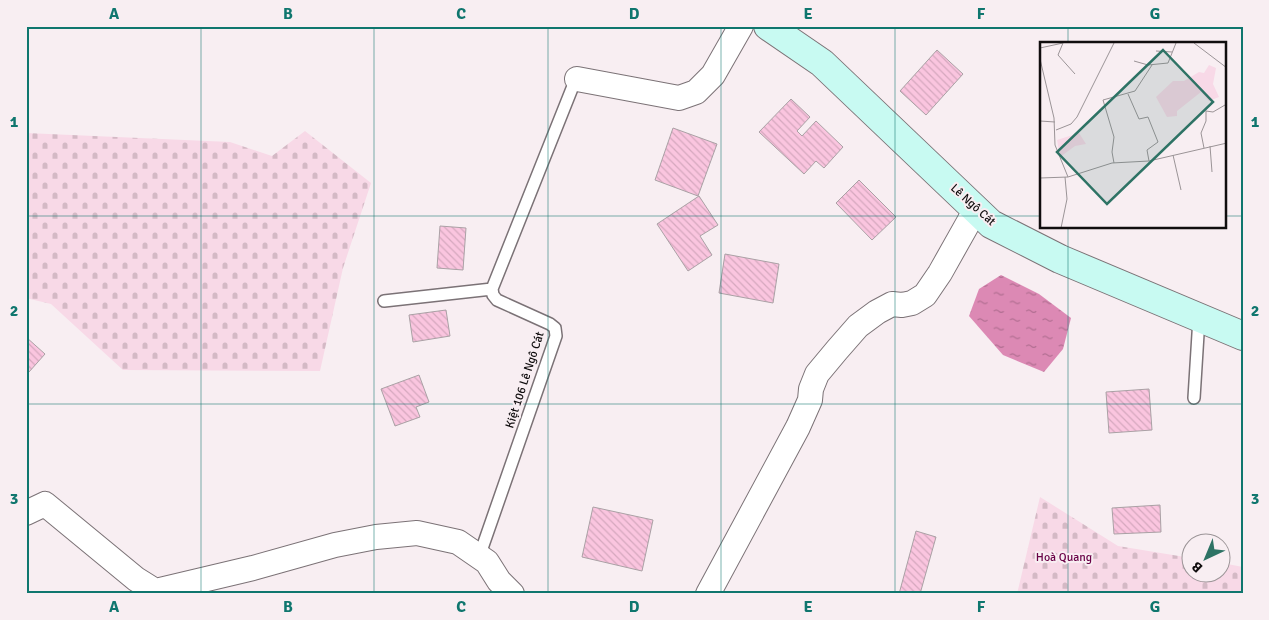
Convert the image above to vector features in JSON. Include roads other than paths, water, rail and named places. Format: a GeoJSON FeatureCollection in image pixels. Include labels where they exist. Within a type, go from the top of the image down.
{"type":"FeatureCollection","features":[{"type":"Feature","properties":{"kind":"street"},"geometry":{"type":"LineString","coordinates":[[577,79],[679,98],[696,92],[713,75],[741,26]]}},
{"type":"Feature","properties":{"kind":"street","name":"Lê Ngô Cát"},"geometry":{"type":"LineString","coordinates":[[768,26],[822,62],[992,224],[1060,259],[1243,336]]}},
{"type":"Feature","properties":{"kind":"street"},"geometry":{"type":"LineString","coordinates":[[708,594],[798,428],[810,400],[811,389],[817,374],[864,321],[892,304],[912,303],[925,295],[940,273],[976,209]]}},
{"type":"Feature","properties":{"kind":"street"},"geometry":{"type":"LineString","coordinates":[[26,490],[36,509],[136,579],[158,592],[335,545],[376,537],[417,533],[458,542],[487,562],[499,581],[512,594]]}},
{"type":"Feature","properties":{"kind":"lane"},"geometry":{"type":"LineString","coordinates":[[384,301],[492,289],[577,79]]}},
{"type":"Feature","properties":{"kind":"lane","name":"Kiệt 106 Lê Ngô Cát"},"geometry":{"type":"LineString","coordinates":[[479,557],[556,336],[555,328],[550,324],[498,300],[493,295],[492,289]]}},
{"type":"Feature","properties":{"kind":"lane"},"geometry":{"type":"LineString","coordinates":[[1194,398],[1198,318]]}},
{"type":"Feature","properties":{"kind":"water"},"geometry":{"type":"Polygon","coordinates":[[[1001,275],[1039,294],[1071,318],[1063,349],[1044,372],[1003,355],[969,316],[979,289],[1001,275]]]}},
{"type":"Feature","properties":{"kind":"park label","name":"Hoà Quang"},"geometry":{"type":"Point","coordinates":[1064,557]}}]}
